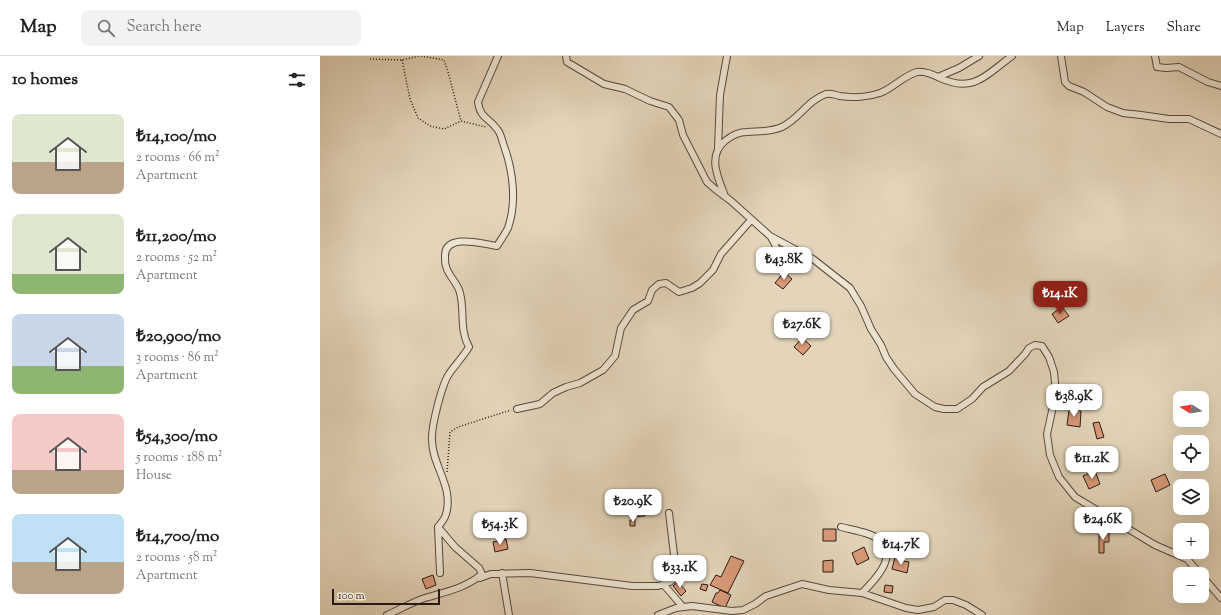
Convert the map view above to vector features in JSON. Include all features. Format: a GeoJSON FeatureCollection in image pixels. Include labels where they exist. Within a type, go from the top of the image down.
{"type":"FeatureCollection","features":[{"type":"Feature","properties":{"kind":"street"},"geometry":{"type":"LineString","coordinates":[[440,572],[438,527],[446,515],[448,497],[444,480],[434,454],[432,439],[435,419],[448,376],[469,347],[464,338],[460,292],[446,266],[445,253],[448,246],[455,242],[476,242],[496,246],[508,228],[512,211],[512,180],[508,159],[498,129],[482,116],[478,102],[498,56]]}},
{"type":"Feature","properties":{"kind":"street"},"geometry":{"type":"LineString","coordinates":[[566,56],[567,62],[604,84],[625,89],[650,101],[669,107],[679,120],[683,134],[707,182],[732,201],[770,236],[813,260],[850,288],[862,306],[871,329],[894,369],[915,394],[935,407],[957,409],[972,399],[983,387],[1009,371],[1029,348],[1035,345],[1042,346],[1049,357],[1054,372],[1056,393],[1047,434],[1050,455],[1059,477],[1075,497],[1155,544],[1187,559],[1194,567]]}},
{"type":"Feature","properties":{"kind":"street"},"geometry":{"type":"LineString","coordinates":[[725,196],[715,170],[716,152],[718,148],[720,95],[727,56]]}},
{"type":"Feature","properties":{"kind":"street"},"geometry":{"type":"LineString","coordinates":[[938,77],[959,68],[979,56]]}},
{"type":"Feature","properties":{"kind":"street"},"geometry":{"type":"LineString","coordinates":[[718,148],[727,139],[734,135],[744,132],[766,131],[782,127],[790,123],[816,99],[829,93],[840,96],[854,97],[880,93],[900,80],[918,72],[928,73],[952,83],[962,84],[979,82],[1012,56]]}},
{"type":"Feature","properties":{"kind":"street"},"geometry":{"type":"LineString","coordinates":[[1061,56],[1065,82],[1069,86],[1084,92],[1107,107],[1123,113],[1141,116],[1189,119],[1221,134]]}},
{"type":"Feature","properties":{"kind":"street"},"geometry":{"type":"LineString","coordinates":[[1155,56],[1157,67],[1179,68],[1208,82],[1221,86]]}},
{"type":"Feature","properties":{"kind":"street"},"geometry":{"type":"LineString","coordinates":[[517,409],[540,404],[553,393],[580,382],[603,370],[615,356],[621,328],[634,310],[648,301],[652,290],[659,284],[666,283],[679,292],[700,283],[713,270],[721,254],[751,220]]}},
{"type":"Feature","properties":{"kind":"street"},"geometry":{"type":"LineString","coordinates":[[770,236],[775,243],[783,268]]}},
{"type":"Feature","properties":{"kind":"street"},"geometry":{"type":"LineString","coordinates":[[387,615],[423,599],[451,592],[491,574],[530,573],[632,586],[658,586],[670,582],[674,578],[676,571],[669,513]]}},
{"type":"Feature","properties":{"kind":"street"},"geometry":{"type":"LineString","coordinates":[[438,527],[455,547],[479,568],[482,574],[475,580]]}},
{"type":"Feature","properties":{"kind":"street"},"geometry":{"type":"LineString","coordinates":[[841,527],[868,534],[882,541],[885,546],[886,555],[884,567],[873,582],[862,593]]}},
{"type":"Feature","properties":{"kind":"street"},"geometry":{"type":"LineString","coordinates":[[502,574],[509,615]]}},
{"type":"Feature","properties":{"kind":"street"},"geometry":{"type":"LineString","coordinates":[[663,584],[682,607]]}},
{"type":"Feature","properties":{"kind":"street"},"geometry":{"type":"LineString","coordinates":[[658,615],[676,608],[692,606],[732,612],[743,610],[766,596],[802,584],[829,590],[862,593],[906,608],[918,610],[934,607],[945,600],[953,600],[966,605],[982,615]]}},
{"type":"Feature","properties":{"kind":"street"},"geometry":{"type":"LineString","coordinates":[[1209,584],[1221,598]]}},
{"type":"Feature","properties":{"kind":"path"},"geometry":{"type":"LineString","coordinates":[[370,59],[402,60],[420,56],[444,60],[461,121]]}},
{"type":"Feature","properties":{"kind":"path"},"geometry":{"type":"LineString","coordinates":[[402,60],[410,99],[418,118],[430,126],[444,129],[461,121],[498,129]]}},
{"type":"Feature","properties":{"kind":"path"},"geometry":{"type":"LineString","coordinates":[[444,480],[448,471],[450,432],[458,427],[517,409]]}},
{"type":"Feature","properties":{"kind":"building"},"geometry":{"type":"Polygon","coordinates":[[[784,272],[792,279],[783,289],[775,283],[784,272]]]}},
{"type":"Feature","properties":{"kind":"building"},"geometry":{"type":"Polygon","coordinates":[[[1062,307],[1069,316],[1058,323],[1052,314],[1062,307]]]}},
{"type":"Feature","properties":{"kind":"building"},"geometry":{"type":"Polygon","coordinates":[[[802,338],[811,346],[803,355],[794,347],[802,338]]]}},
{"type":"Feature","properties":{"kind":"building"},"geometry":{"type":"Polygon","coordinates":[[[1069,410],[1081,411],[1080,427],[1067,425],[1069,410]]]}},
{"type":"Feature","properties":{"kind":"building"},"geometry":{"type":"Polygon","coordinates":[[[1099,422],[1104,437],[1097,439],[1093,423],[1099,422]]]}},
{"type":"Feature","properties":{"kind":"building"},"geometry":{"type":"Polygon","coordinates":[[[1095,471],[1100,484],[1089,489],[1083,476],[1095,471]]]}},
{"type":"Feature","properties":{"kind":"building"},"geometry":{"type":"Polygon","coordinates":[[[1165,474],[1170,485],[1156,492],[1151,480],[1165,474]]]}},
{"type":"Feature","properties":{"kind":"building"},"geometry":{"type":"Polygon","coordinates":[[[630,504],[644,504],[645,516],[631,517],[630,504]]]}},
{"type":"Feature","properties":{"kind":"building"},"geometry":{"type":"Polygon","coordinates":[[[635,519],[635,526],[630,526],[630,520],[635,519]]]}},
{"type":"Feature","properties":{"kind":"building"},"geometry":{"type":"Polygon","coordinates":[[[823,529],[836,529],[836,541],[823,541],[823,529]]]}},
{"type":"Feature","properties":{"kind":"building"},"geometry":{"type":"Polygon","coordinates":[[[1099,532],[1109,533],[1109,542],[1104,542],[1104,553],[1099,553],[1099,532]]]}},
{"type":"Feature","properties":{"kind":"building"},"geometry":{"type":"Polygon","coordinates":[[[506,539],[508,549],[495,552],[493,542],[506,539]]]}},
{"type":"Feature","properties":{"kind":"building"},"geometry":{"type":"Polygon","coordinates":[[[864,547],[869,559],[857,565],[852,553],[864,547]]]}},
{"type":"Feature","properties":{"kind":"building"},"geometry":{"type":"Polygon","coordinates":[[[891,547],[898,548],[898,553],[890,552],[891,547]]]}},
{"type":"Feature","properties":{"kind":"building"},"geometry":{"type":"Polygon","coordinates":[[[731,556],[744,561],[728,593],[710,585],[716,575],[721,577],[731,556]]]}},
{"type":"Feature","properties":{"kind":"building"},"geometry":{"type":"Polygon","coordinates":[[[895,557],[899,558],[898,560],[909,562],[907,573],[892,569],[895,557]]]}},
{"type":"Feature","properties":{"kind":"building"},"geometry":{"type":"Polygon","coordinates":[[[833,560],[833,572],[823,572],[823,561],[833,560]]]}},
{"type":"Feature","properties":{"kind":"building"},"geometry":{"type":"Polygon","coordinates":[[[433,575],[436,585],[426,589],[422,579],[433,575]]]}},
{"type":"Feature","properties":{"kind":"building"},"geometry":{"type":"Polygon","coordinates":[[[678,582],[686,591],[681,596],[673,586],[678,582]]]}},
{"type":"Feature","properties":{"kind":"building"},"geometry":{"type":"Polygon","coordinates":[[[702,584],[708,585],[706,591],[700,589],[702,584]]]}},
{"type":"Feature","properties":{"kind":"building"},"geometry":{"type":"Polygon","coordinates":[[[885,585],[893,586],[892,593],[884,592],[885,585]]]}},
{"type":"Feature","properties":{"kind":"building"},"geometry":{"type":"Polygon","coordinates":[[[720,590],[731,595],[725,608],[712,602],[716,593],[720,590]]]}}]}
